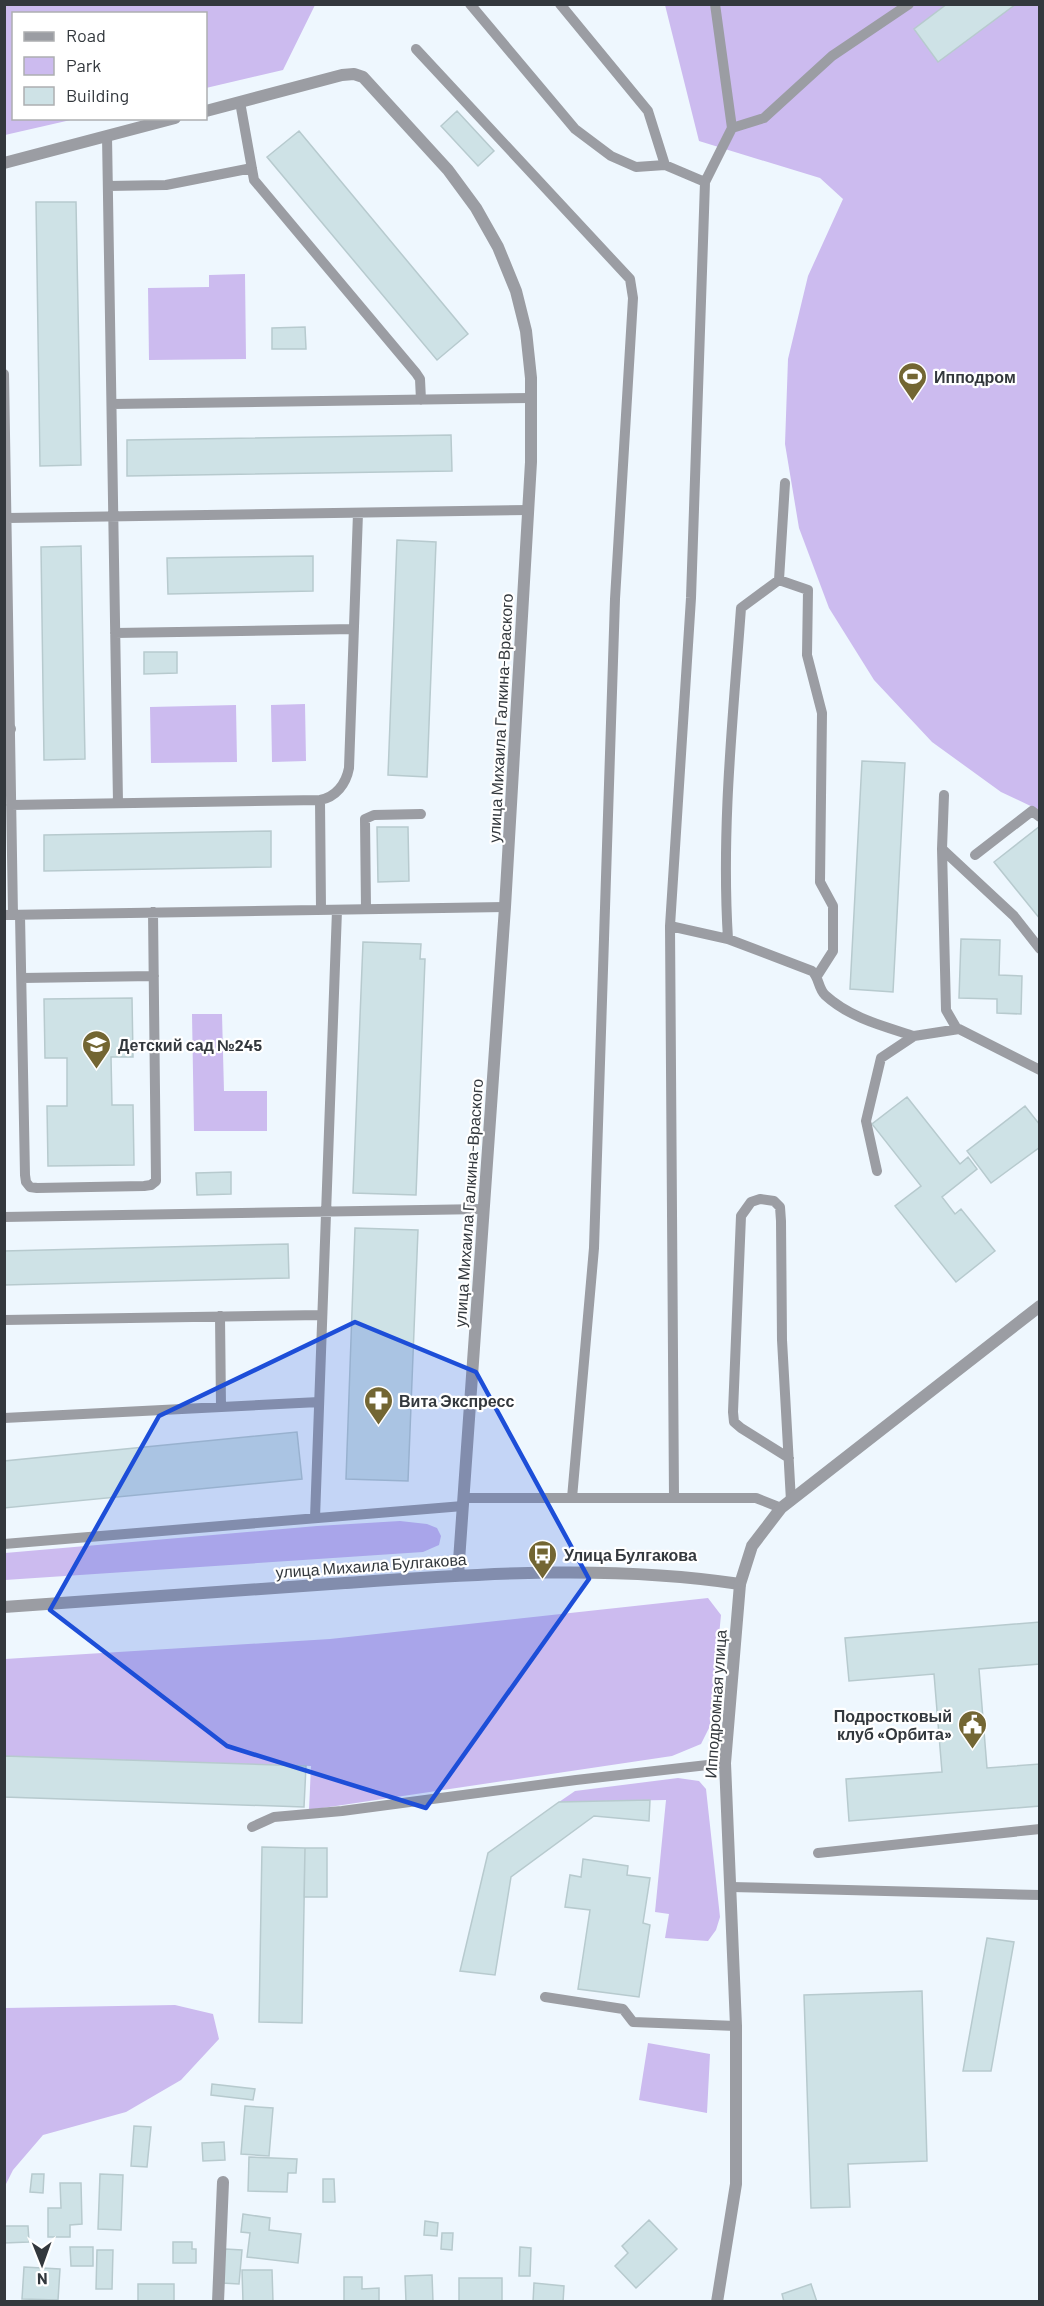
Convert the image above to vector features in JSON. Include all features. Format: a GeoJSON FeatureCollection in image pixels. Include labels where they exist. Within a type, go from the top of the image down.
{"type":"FeatureCollection","features":[{"type":"Feature","properties":{"kind":"street","name":"улица Михаила Галкина-Враского"},"geometry":{"type":"LineString","coordinates":[[207,111],[342,75],[354,74],[363,77],[448,170],[476,208],[498,246],[516,291],[526,331],[531,378],[528,510],[506,907],[458,1575]]}},
{"type":"Feature","properties":{"kind":"street"},"geometry":{"type":"LineString","coordinates":[[4,163],[168,120]]}},
{"type":"Feature","properties":{"kind":"street","name":"Ипподромная улица"},"geometry":{"type":"LineString","coordinates":[[717,2301],[736,2184],[736,2026],[725,1763],[740,1584],[752,1546],[781,1508],[1040,1306]]}},
{"type":"Feature","properties":{"kind":"street","name":"улица Михаила Булгакова"},"geometry":{"type":"LineString","coordinates":[[4,1607],[458,1575],[602,1574],[709,1579],[740,1584]]}},
{"type":"Feature","properties":{"kind":"street"},"geometry":{"type":"LineString","coordinates":[[218,2301],[223,2182]]}},
{"type":"Feature","properties":{"kind":"lane"},"geometry":{"type":"LineString","coordinates":[[470,4],[575,129],[611,156],[636,167],[665,165],[705,182]]}},
{"type":"Feature","properties":{"kind":"lane"},"geometry":{"type":"LineString","coordinates":[[560,4],[648,111],[665,165]]}},
{"type":"Feature","properties":{"kind":"lane"},"geometry":{"type":"LineString","coordinates":[[674,1498],[670,927],[691,598],[705,182],[732,128],[715,4]]}},
{"type":"Feature","properties":{"kind":"lane"},"geometry":{"type":"LineString","coordinates":[[732,128],[764,118],[832,57],[909,4]]}},
{"type":"Feature","properties":{"kind":"lane"},"geometry":{"type":"LineString","coordinates":[[416,49],[630,279],[633,298],[615,599],[594,1248],[572,1498]]}},
{"type":"Feature","properties":{"kind":"lane"},"geometry":{"type":"LineString","coordinates":[[240,102],[254,180],[416,373],[420,379],[421,400]]}},
{"type":"Feature","properties":{"kind":"lane"},"geometry":{"type":"LineString","coordinates":[[108,136],[118,803]]}},
{"type":"Feature","properties":{"kind":"lane"},"geometry":{"type":"LineString","coordinates":[[108,186],[166,185],[252,168]]}},
{"type":"Feature","properties":{"kind":"lane"},"geometry":{"type":"LineString","coordinates":[[4,374],[7,729],[13,915],[22,978],[25,1175],[30,1187],[144,1186],[156,1181],[153,912]]}},
{"type":"Feature","properties":{"kind":"lane"},"geometry":{"type":"LineString","coordinates":[[112,404],[531,398]]}},
{"type":"Feature","properties":{"kind":"lane"},"geometry":{"type":"LineString","coordinates":[[779,580],[785,483]]}},
{"type":"Feature","properties":{"kind":"lane"},"geometry":{"type":"LineString","coordinates":[[7,518],[528,510]]}},
{"type":"Feature","properties":{"kind":"lane"},"geometry":{"type":"LineString","coordinates":[[11,805],[320,800],[334,794],[347,778],[358,513]]}},
{"type":"Feature","properties":{"kind":"lane"},"geometry":{"type":"LineString","coordinates":[[728,939],[725,896],[741,608],[779,580]]}},
{"type":"Feature","properties":{"kind":"lane"},"geometry":{"type":"LineString","coordinates":[[779,580],[808,590],[807,656],[822,713],[820,882],[833,906],[833,951],[817,976]]}},
{"type":"Feature","properties":{"kind":"lane"},"geometry":{"type":"LineString","coordinates":[[115,633],[354,629]]}},
{"type":"Feature","properties":{"kind":"lane"},"geometry":{"type":"LineString","coordinates":[[944,795],[942,849],[946,1010],[957,1029],[1040,1070]]}},
{"type":"Feature","properties":{"kind":"lane"},"geometry":{"type":"LineString","coordinates":[[320,800],[321,910]]}},
{"type":"Feature","properties":{"kind":"lane"},"geometry":{"type":"LineString","coordinates":[[975,855],[1032,811],[1040,817]]}},
{"type":"Feature","properties":{"kind":"lane"},"geometry":{"type":"LineString","coordinates":[[366,909],[365,819],[374,814],[421,814]]}},
{"type":"Feature","properties":{"kind":"lane"},"geometry":{"type":"LineString","coordinates":[[942,849],[1014,916],[1040,949]]}},
{"type":"Feature","properties":{"kind":"lane"},"geometry":{"type":"LineString","coordinates":[[13,915],[506,907]]}},
{"type":"Feature","properties":{"kind":"lane"},"geometry":{"type":"LineString","coordinates":[[315,1518],[338,909]]}},
{"type":"Feature","properties":{"kind":"lane"},"geometry":{"type":"LineString","coordinates":[[670,927],[728,939],[812,971],[817,976],[823,993],[855,1016],[914,1036]]}},
{"type":"Feature","properties":{"kind":"lane"},"geometry":{"type":"LineString","coordinates":[[22,978],[154,976]]}},
{"type":"Feature","properties":{"kind":"lane"},"geometry":{"type":"LineString","coordinates":[[877,1171],[866,1121],[881,1058],[914,1036],[957,1029]]}},
{"type":"Feature","properties":{"kind":"lane"},"geometry":{"type":"LineString","coordinates":[[789,1458],[734,1422],[741,1216],[751,1202],[760,1199],[774,1201],[780,1207],[781,1214],[782,1340],[789,1458],[791,1500]]}},
{"type":"Feature","properties":{"kind":"lane"},"geometry":{"type":"LineString","coordinates":[[4,1217],[484,1209]]}},
{"type":"Feature","properties":{"kind":"lane"},"geometry":{"type":"LineString","coordinates":[[4,1320],[322,1315]]}},
{"type":"Feature","properties":{"kind":"lane"},"geometry":{"type":"LineString","coordinates":[[220,1316],[221,1407]]}},
{"type":"Feature","properties":{"kind":"lane"},"geometry":{"type":"LineString","coordinates":[[4,1418],[319,1402]]}},
{"type":"Feature","properties":{"kind":"lane"},"geometry":{"type":"LineString","coordinates":[[4,1544],[315,1518],[464,1502],[572,1498],[756,1498],[781,1508]]}},
{"type":"Feature","properties":{"kind":"lane"},"geometry":{"type":"LineString","coordinates":[[252,1827],[274,1817],[317,1815],[576,1780],[725,1763]]}},
{"type":"Feature","properties":{"kind":"lane"},"geometry":{"type":"LineString","coordinates":[[818,1853],[1040,1829]]}},
{"type":"Feature","properties":{"kind":"lane"},"geometry":{"type":"LineString","coordinates":[[731,1887],[1040,1894]]}},
{"type":"Feature","properties":{"kind":"lane"},"geometry":{"type":"LineString","coordinates":[[545,1997],[623,2009],[633,2022],[736,2026]]}},
{"type":"Feature","properties":{"kind":"highlighted area"},"geometry":{"type":"Polygon","coordinates":[[[355,1322],[476,1372],[589,1579],[426,1808],[227,1746],[50,1610],[159,1416],[355,1322]]]}},
{"type":"Feature","properties":{"kind":"green space"},"geometry":{"type":"Polygon","coordinates":[[[5,4],[315,5],[283,70],[207,88],[207,12],[12,12],[12,120],[71,120],[5,135],[5,4]]]}},
{"type":"Feature","properties":{"kind":"green space","name":"Ипподром"},"geometry":{"type":"Polygon","coordinates":[[[665,5],[1039,5],[1039,810],[1001,792],[932,742],[874,680],[829,608],[799,528],[785,444],[788,359],[808,276],[843,199],[820,178],[699,141],[665,5]]]}},
{"type":"Feature","properties":{"kind":"green space"},"geometry":{"type":"Polygon","coordinates":[[[245,274],[246,359],[149,360],[148,288],[209,287],[209,275],[245,274]]]}},
{"type":"Feature","properties":{"kind":"green space"},"geometry":{"type":"Polygon","coordinates":[[[305,704],[306,761],[272,762],[271,705],[305,704]]]}},
{"type":"Feature","properties":{"kind":"green space"},"geometry":{"type":"Polygon","coordinates":[[[236,705],[237,762],[151,763],[150,707],[236,705]]]}},
{"type":"Feature","properties":{"kind":"green space"},"geometry":{"type":"Polygon","coordinates":[[[192,1014],[222,1014],[224,1091],[267,1091],[267,1131],[194,1131],[192,1014]]]}},
{"type":"Feature","properties":{"kind":"green space"},"geometry":{"type":"Polygon","coordinates":[[[400,1521],[427,1524],[437,1528],[441,1536],[439,1545],[423,1552],[5,1580],[5,1553],[400,1521]]]}},
{"type":"Feature","properties":{"kind":"green space"},"geometry":{"type":"Polygon","coordinates":[[[708,1598],[721,1615],[710,1726],[701,1744],[672,1756],[309,1810],[311,1766],[5,1756],[5,1659],[330,1639],[708,1598]]]}},
{"type":"Feature","properties":{"kind":"green space"},"geometry":{"type":"Polygon","coordinates":[[[678,1778],[699,1781],[706,1789],[720,1917],[716,1930],[708,1941],[665,1938],[669,1914],[655,1912],[666,1800],[559,1802],[575,1791],[678,1778]]]}},
{"type":"Feature","properties":{"kind":"green space"},"geometry":{"type":"Polygon","coordinates":[[[175,2005],[213,2014],[219,2039],[181,2080],[126,2112],[43,2135],[13,2170],[5,2186],[5,2008],[175,2005]]]}},
{"type":"Feature","properties":{"kind":"green space"},"geometry":{"type":"Polygon","coordinates":[[[648,2043],[710,2054],[707,2113],[639,2100],[648,2043]]]}},
{"type":"Feature","properties":{"kind":"building"},"geometry":{"type":"Polygon","coordinates":[[[947,4],[1016,4],[938,62],[914,29],[947,4]]]}},
{"type":"Feature","properties":{"kind":"building"},"geometry":{"type":"Polygon","coordinates":[[[457,111],[494,151],[478,166],[441,126],[457,111]]]}},
{"type":"Feature","properties":{"kind":"building"},"geometry":{"type":"Polygon","coordinates":[[[299,131],[468,334],[437,360],[267,157],[299,131]]]}},
{"type":"Feature","properties":{"kind":"building"},"geometry":{"type":"Polygon","coordinates":[[[36,202],[76,202],[81,465],[40,466],[36,202]]]}},
{"type":"Feature","properties":{"kind":"building"},"geometry":{"type":"Polygon","coordinates":[[[305,327],[306,349],[272,349],[272,328],[305,327]]]}},
{"type":"Feature","properties":{"kind":"building"},"geometry":{"type":"Polygon","coordinates":[[[451,435],[452,471],[127,476],[127,440],[451,435]]]}},
{"type":"Feature","properties":{"kind":"building"},"geometry":{"type":"Polygon","coordinates":[[[397,540],[436,542],[427,777],[388,775],[397,540]]]}},
{"type":"Feature","properties":{"kind":"building"},"geometry":{"type":"Polygon","coordinates":[[[81,546],[85,759],[44,760],[41,547],[81,546]]]}},
{"type":"Feature","properties":{"kind":"building"},"geometry":{"type":"Polygon","coordinates":[[[313,556],[313,591],[168,594],[167,558],[313,556]]]}},
{"type":"Feature","properties":{"kind":"building"},"geometry":{"type":"Polygon","coordinates":[[[144,652],[177,652],[177,673],[144,674],[144,652]]]}},
{"type":"Feature","properties":{"kind":"building"},"geometry":{"type":"Polygon","coordinates":[[[862,761],[905,763],[893,992],[850,989],[862,761]]]}},
{"type":"Feature","properties":{"kind":"building"},"geometry":{"type":"Polygon","coordinates":[[[1040,826],[1040,919],[994,862],[1040,826]]]}},
{"type":"Feature","properties":{"kind":"building"},"geometry":{"type":"Polygon","coordinates":[[[377,827],[408,827],[409,881],[378,882],[377,827]]]}},
{"type":"Feature","properties":{"kind":"building"},"geometry":{"type":"Polygon","coordinates":[[[271,831],[271,867],[44,871],[44,835],[271,831]]]}},
{"type":"Feature","properties":{"kind":"building"},"geometry":{"type":"Polygon","coordinates":[[[961,939],[1000,940],[999,975],[1022,976],[1021,1014],[997,1013],[997,999],[959,998],[961,939]]]}},
{"type":"Feature","properties":{"kind":"building"},"geometry":{"type":"Polygon","coordinates":[[[363,942],[421,944],[420,959],[425,959],[416,1195],[353,1193],[363,942]]]}},
{"type":"Feature","properties":{"kind":"building"},"geometry":{"type":"Polygon","coordinates":[[[132,998],[133,1057],[111,1057],[112,1105],[133,1105],[134,1165],[48,1166],[47,1106],[67,1106],[67,1058],[45,1058],[44,999],[132,998]]]}},
{"type":"Feature","properties":{"kind":"building"},"geometry":{"type":"Polygon","coordinates":[[[907,1097],[960,1164],[968,1157],[977,1169],[942,1197],[955,1214],[961,1209],[995,1251],[956,1282],[895,1206],[921,1186],[872,1124],[907,1097]]]}},
{"type":"Feature","properties":{"kind":"building"},"geometry":{"type":"Polygon","coordinates":[[[1025,1106],[1040,1125],[1040,1147],[991,1183],[967,1151],[1025,1106]]]}},
{"type":"Feature","properties":{"kind":"building"},"geometry":{"type":"Polygon","coordinates":[[[231,1172],[231,1194],[197,1195],[196,1173],[231,1172]]]}},
{"type":"Feature","properties":{"kind":"building"},"geometry":{"type":"Polygon","coordinates":[[[355,1228],[418,1230],[408,1481],[346,1479],[355,1228]]]}},
{"type":"Feature","properties":{"kind":"building"},"geometry":{"type":"Polygon","coordinates":[[[288,1244],[289,1278],[4,1285],[4,1251],[288,1244]]]}},
{"type":"Feature","properties":{"kind":"building"},"geometry":{"type":"Polygon","coordinates":[[[297,1432],[302,1479],[4,1508],[4,1461],[297,1432]]]}},
{"type":"Feature","properties":{"kind":"building"},"geometry":{"type":"Polygon","coordinates":[[[1040,1622],[1040,1664],[979,1669],[987,1768],[1040,1764],[1040,1806],[849,1821],[846,1779],[942,1772],[934,1674],[849,1681],[845,1638],[1040,1622]]]}},
{"type":"Feature","properties":{"kind":"building"},"geometry":{"type":"Polygon","coordinates":[[[4,1756],[306,1766],[304,1807],[4,1797],[4,1756]]]}},
{"type":"Feature","properties":{"kind":"building"},"geometry":{"type":"Polygon","coordinates":[[[650,1800],[649,1821],[594,1816],[511,1877],[495,1975],[460,1971],[488,1853],[559,1802],[650,1800]]]}},
{"type":"Feature","properties":{"kind":"building"},"geometry":{"type":"Polygon","coordinates":[[[262,1847],[305,1848],[302,2023],[259,2022],[262,1847]]]}},
{"type":"Feature","properties":{"kind":"building"},"geometry":{"type":"Polygon","coordinates":[[[305,1848],[327,1848],[327,1897],[304,1897],[305,1848]]]}},
{"type":"Feature","properties":{"kind":"building"},"geometry":{"type":"Polygon","coordinates":[[[583,1859],[628,1866],[627,1875],[650,1878],[643,1923],[650,1925],[639,1997],[578,1989],[590,1910],[565,1907],[570,1875],[581,1877],[583,1859]]]}},
{"type":"Feature","properties":{"kind":"building"},"geometry":{"type":"Polygon","coordinates":[[[987,1938],[1014,1942],[991,2071],[963,2071],[987,1938]]]}},
{"type":"Feature","properties":{"kind":"building"},"geometry":{"type":"Polygon","coordinates":[[[922,1991],[927,2161],[848,2164],[850,2207],[811,2208],[804,1995],[922,1991]]]}},
{"type":"Feature","properties":{"kind":"building"},"geometry":{"type":"Polygon","coordinates":[[[212,2084],[255,2089],[253,2100],[211,2095],[212,2084]]]}},
{"type":"Feature","properties":{"kind":"building"},"geometry":{"type":"Polygon","coordinates":[[[245,2106],[273,2108],[269,2156],[241,2154],[245,2106]]]}},
{"type":"Feature","properties":{"kind":"building"},"geometry":{"type":"Polygon","coordinates":[[[134,2126],[151,2127],[147,2167],[131,2166],[134,2126]]]}},
{"type":"Feature","properties":{"kind":"building"},"geometry":{"type":"Polygon","coordinates":[[[224,2142],[225,2160],[203,2161],[202,2143],[224,2142]]]}},
{"type":"Feature","properties":{"kind":"building"},"geometry":{"type":"Polygon","coordinates":[[[249,2157],[297,2159],[296,2173],[288,2173],[287,2192],[248,2191],[249,2157]]]}},
{"type":"Feature","properties":{"kind":"building"},"geometry":{"type":"Polygon","coordinates":[[[32,2174],[44,2174],[43,2193],[30,2192],[32,2174]]]}},
{"type":"Feature","properties":{"kind":"building"},"geometry":{"type":"Polygon","coordinates":[[[100,2174],[123,2175],[121,2230],[98,2229],[100,2174]]]}},
{"type":"Feature","properties":{"kind":"building"},"geometry":{"type":"Polygon","coordinates":[[[323,2179],[334,2179],[335,2202],[323,2202],[323,2179]]]}},
{"type":"Feature","properties":{"kind":"building"},"geometry":{"type":"Polygon","coordinates":[[[60,2183],[81,2183],[82,2224],[70,2225],[70,2237],[48,2237],[48,2208],[61,2208],[60,2183]]]}},
{"type":"Feature","properties":{"kind":"building"},"geometry":{"type":"Polygon","coordinates":[[[243,2214],[270,2218],[269,2230],[301,2234],[298,2263],[247,2257],[250,2233],[241,2232],[243,2214]]]}},
{"type":"Feature","properties":{"kind":"building"},"geometry":{"type":"Polygon","coordinates":[[[649,2220],[677,2249],[636,2288],[615,2266],[628,2253],[622,2246],[649,2220]]]}},
{"type":"Feature","properties":{"kind":"building"},"geometry":{"type":"Polygon","coordinates":[[[425,2221],[438,2223],[437,2236],[424,2235],[425,2221]]]}},
{"type":"Feature","properties":{"kind":"building"},"geometry":{"type":"Polygon","coordinates":[[[4,2226],[28,2226],[29,2242],[4,2243],[4,2226]]]}},
{"type":"Feature","properties":{"kind":"building"},"geometry":{"type":"Polygon","coordinates":[[[442,2233],[453,2233],[452,2250],[441,2249],[442,2233]]]}},
{"type":"Feature","properties":{"kind":"building"},"geometry":{"type":"Polygon","coordinates":[[[173,2242],[192,2242],[192,2249],[196,2249],[196,2263],[173,2263],[173,2242]]]}},
{"type":"Feature","properties":{"kind":"building"},"geometry":{"type":"Polygon","coordinates":[[[70,2247],[93,2247],[93,2266],[71,2266],[70,2247]]]}},
{"type":"Feature","properties":{"kind":"building"},"geometry":{"type":"Polygon","coordinates":[[[520,2247],[531,2248],[530,2276],[519,2276],[520,2247]]]}},
{"type":"Feature","properties":{"kind":"building"},"geometry":{"type":"Polygon","coordinates":[[[225,2249],[242,2250],[239,2284],[222,2283],[225,2249]]]}},
{"type":"Feature","properties":{"kind":"building"},"geometry":{"type":"Polygon","coordinates":[[[97,2250],[113,2250],[112,2289],[96,2289],[97,2250]]]}},
{"type":"Feature","properties":{"kind":"building"},"geometry":{"type":"Polygon","coordinates":[[[24,2267],[60,2269],[58,2300],[22,2299],[24,2267]]]}},
{"type":"Feature","properties":{"kind":"building"},"geometry":{"type":"Polygon","coordinates":[[[242,2270],[272,2270],[273,2302],[243,2302],[242,2270]]]}},
{"type":"Feature","properties":{"kind":"building"},"geometry":{"type":"Polygon","coordinates":[[[432,2275],[433,2302],[406,2302],[405,2276],[432,2275]]]}},
{"type":"Feature","properties":{"kind":"building"},"geometry":{"type":"Polygon","coordinates":[[[344,2277],[362,2277],[362,2289],[379,2288],[379,2302],[344,2302],[344,2277]]]}},
{"type":"Feature","properties":{"kind":"building"},"geometry":{"type":"Polygon","coordinates":[[[459,2278],[502,2278],[502,2302],[459,2302],[459,2278]]]}},
{"type":"Feature","properties":{"kind":"building"},"geometry":{"type":"Polygon","coordinates":[[[534,2283],[564,2286],[563,2302],[533,2302],[534,2283]]]}},
{"type":"Feature","properties":{"kind":"building"},"geometry":{"type":"Polygon","coordinates":[[[138,2284],[174,2284],[174,2302],[138,2302],[138,2284]]]}},
{"type":"Feature","properties":{"kind":"building"},"geometry":{"type":"Polygon","coordinates":[[[811,2284],[817,2302],[784,2302],[782,2294],[811,2284]]]}},
{"type":"Feature","properties":{"kind":"place","name":"Ипподром"},"geometry":{"type":"Point","coordinates":[913,402]}},
{"type":"Feature","properties":{"kind":"place","name":"Детский сад №245"},"geometry":{"type":"Point","coordinates":[97,1070]}},
{"type":"Feature","properties":{"kind":"place","name":"Вита Экспресс"},"geometry":{"type":"Point","coordinates":[378,1426]}},
{"type":"Feature","properties":{"kind":"place","name":"Улица Булгакова"},"geometry":{"type":"Point","coordinates":[543,1580]}},
{"type":"Feature","properties":{"kind":"place","name":"Подростковый клуб «Орбита»"},"geometry":{"type":"Point","coordinates":[973,1750]}}]}
